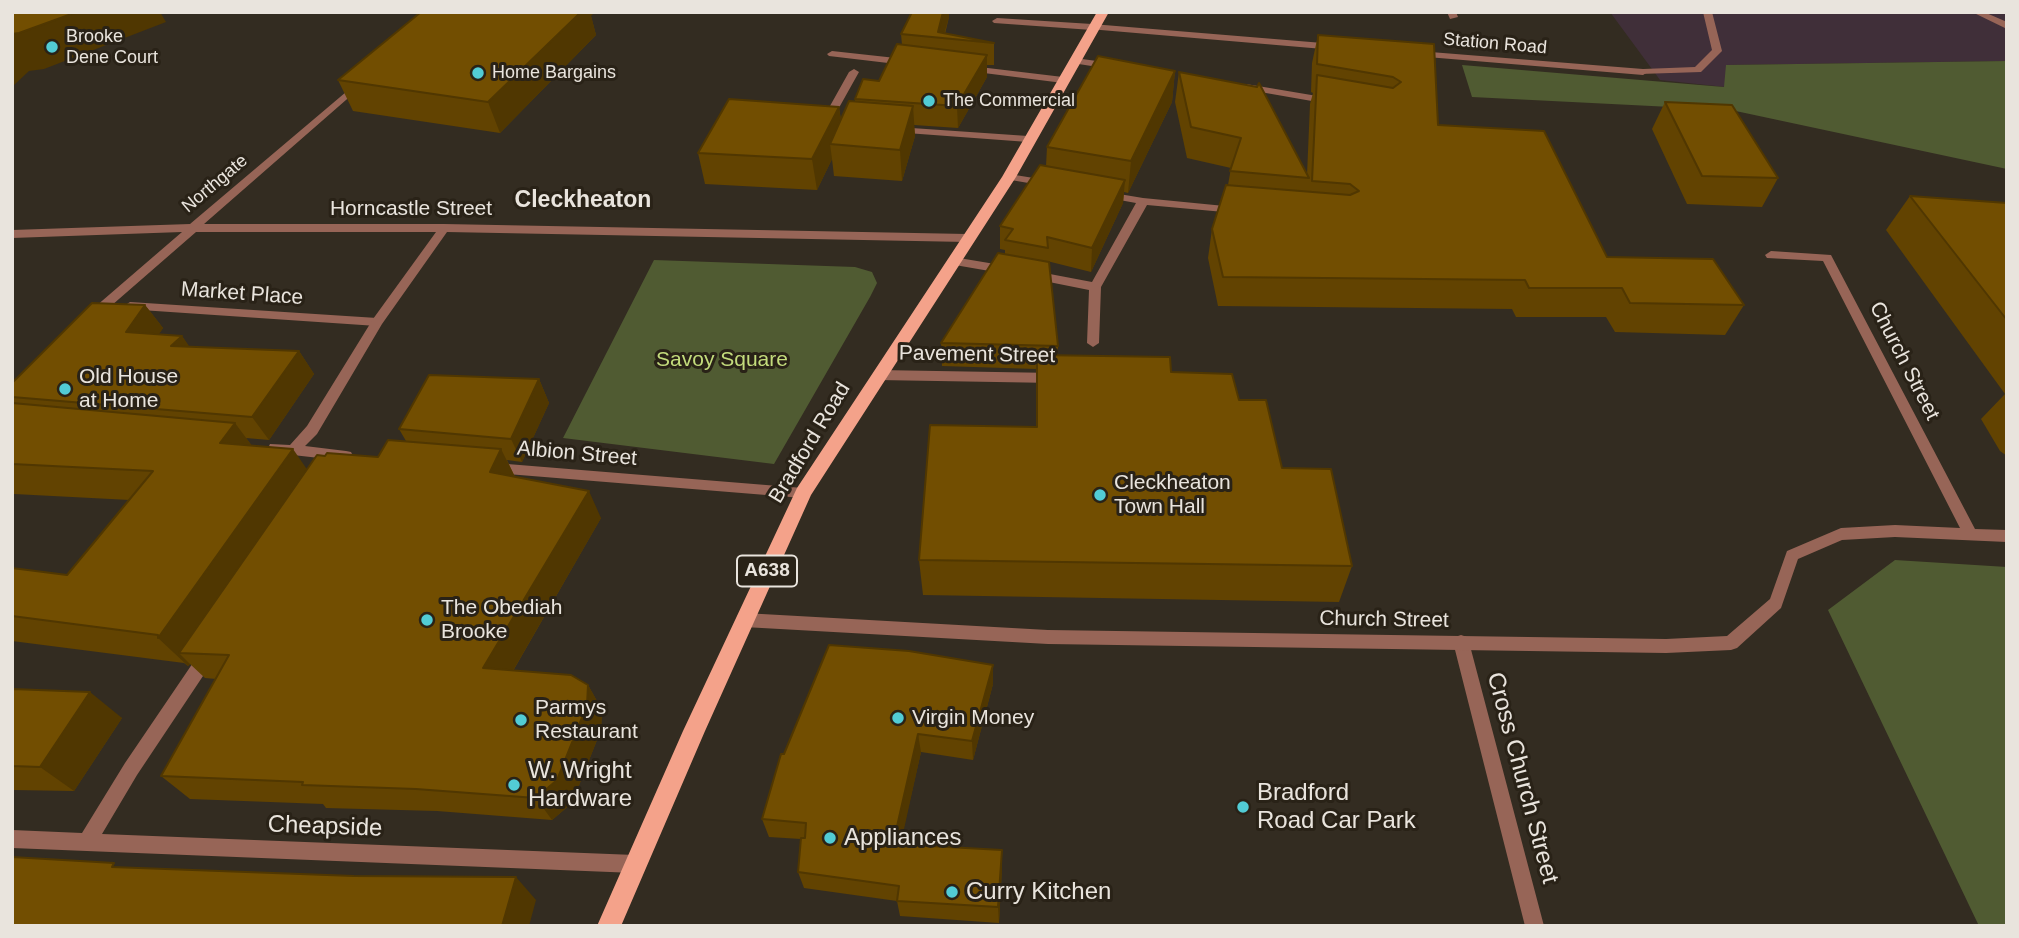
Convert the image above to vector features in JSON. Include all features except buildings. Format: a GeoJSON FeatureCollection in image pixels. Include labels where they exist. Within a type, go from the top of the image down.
{"type":"FeatureCollection","features":[{"type":"Feature","properties":{"kind":"main road","name":"Bradford Road"},"geometry":{"type":"LineString","coordinates":[[609,926],[803,493],[877,375],[1009,177],[1028,139],[1103,12]]}},
{"type":"Feature","properties":{"kind":"street","name":"Station Road"},"geometry":{"type":"LineString","coordinates":[[1409,53],[1643,72],[1698,70],[1717,51],[1707,12]]}},
{"type":"Feature","properties":{"kind":"street"},"geometry":{"type":"LineString","coordinates":[[1976,12],[2007,26]]}},
{"type":"Feature","properties":{"kind":"street"},"geometry":{"type":"LineString","coordinates":[[997,21],[1340,48]]}},
{"type":"Feature","properties":{"kind":"street"},"geometry":{"type":"LineString","coordinates":[[832,54],[916,63]]}},
{"type":"Feature","properties":{"kind":"street"},"geometry":{"type":"LineString","coordinates":[[1075,61],[1124,67]]}},
{"type":"Feature","properties":{"kind":"street"},"geometry":{"type":"LineString","coordinates":[[956,68],[1063,80]]}},
{"type":"Feature","properties":{"kind":"street"},"geometry":{"type":"LineString","coordinates":[[838,126],[824,125],[854,72]]}},
{"type":"Feature","properties":{"kind":"street","name":"Northgate"},"geometry":{"type":"LineString","coordinates":[[84,323],[190,228],[370,75]]}},
{"type":"Feature","properties":{"kind":"street"},"geometry":{"type":"LineString","coordinates":[[1239,86],[1345,104]]}},
{"type":"Feature","properties":{"kind":"street"},"geometry":{"type":"LineString","coordinates":[[878,129],[1028,139]]}},
{"type":"Feature","properties":{"kind":"street"},"geometry":{"type":"LineString","coordinates":[[1009,177],[1063,187]]}},
{"type":"Feature","properties":{"kind":"street"},"geometry":{"type":"LineString","coordinates":[[1089,191],[1143,201],[1249,211]]}},
{"type":"Feature","properties":{"kind":"street"},"geometry":{"type":"LineString","coordinates":[[1093,343],[1095,286],[1143,201]]}},
{"type":"Feature","properties":{"kind":"street","name":"Horncastle Street"},"geometry":{"type":"LineString","coordinates":[[12,234],[190,228],[444,228],[967,238]]}},
{"type":"Feature","properties":{"kind":"street"},"geometry":{"type":"LineString","coordinates":[[293,450],[312,430],[377,322],[444,228]]}},
{"type":"Feature","properties":{"kind":"street","name":"Church Street"},"geometry":{"type":"LineString","coordinates":[[1771,255],[1827,258],[1970,534]]}},
{"type":"Feature","properties":{"kind":"street"},"geometry":{"type":"LineString","coordinates":[[953,261],[1095,286]]}},
{"type":"Feature","properties":{"kind":"street","name":"Market Place"},"geometry":{"type":"LineString","coordinates":[[104,305],[377,322]]}},
{"type":"Feature","properties":{"kind":"street","name":"Pavement Street"},"geometry":{"type":"LineString","coordinates":[[877,375],[1067,378]]}},
{"type":"Feature","properties":{"kind":"street"},"geometry":{"type":"LineString","coordinates":[[266,447],[350,456],[331,472]]}},
{"type":"Feature","properties":{"kind":"street","name":"Albion Street"},"geometry":{"type":"LineString","coordinates":[[485,467],[803,493]]}},
{"type":"Feature","properties":{"kind":"street","name":"Church Street"},"geometry":{"type":"LineString","coordinates":[[744,620],[1048,637],[1666,646],[1731,643],[1776,603],[1792,555],[1841,534],[1895,531],[2007,536]]}},
{"type":"Feature","properties":{"kind":"street","name":"Cross Church Street"},"geometry":{"type":"LineString","coordinates":[[1461,642],[1535,926]]}},
{"type":"Feature","properties":{"kind":"street"},"geometry":{"type":"LineString","coordinates":[[86,843],[131,769],[216,643]]}},
{"type":"Feature","properties":{"kind":"street","name":"Cheapside"},"geometry":{"type":"LineString","coordinates":[[12,839],[635,864]]}},
{"type":"Feature","properties":{"kind":"shaded area"},"geometry":{"type":"Polygon","coordinates":[[[1610,12],[2007,12],[2007,61],[1727,65],[1725,87],[1660,80],[1610,12]]]}},
{"type":"Feature","properties":{"kind":"green space"},"geometry":{"type":"Polygon","coordinates":[[[2007,61],[2007,169],[1731,110],[1472,97],[1462,65],[1724,87],[1726,65],[2007,61]]]}},
{"type":"Feature","properties":{"kind":"green space","name":"Savoy Square"},"geometry":{"type":"Polygon","coordinates":[[[654,260],[855,267],[872,272],[877,283],[870,297],[774,464],[563,438],[654,260]]]}},
{"type":"Feature","properties":{"kind":"green space"},"geometry":{"type":"Polygon","coordinates":[[[1895,560],[2007,567],[2007,926],[1979,926],[1828,610],[1895,560]]]}},
{"type":"Feature","properties":{"kind":"place","name":"Brooke Dene Court"},"geometry":{"type":"Point","coordinates":[52,47]}},
{"type":"Feature","properties":{"kind":"place","name":"Home Bargains"},"geometry":{"type":"Point","coordinates":[478,73]}},
{"type":"Feature","properties":{"kind":"place","name":"The Commercial"},"geometry":{"type":"Point","coordinates":[929,101]}},
{"type":"Feature","properties":{"kind":"place","name":"Old House at Home"},"geometry":{"type":"Point","coordinates":[65,389]}},
{"type":"Feature","properties":{"kind":"place","name":"Cleckheaton Town Hall"},"geometry":{"type":"Point","coordinates":[1100,495]}},
{"type":"Feature","properties":{"kind":"place","name":"The Obediah Brooke"},"geometry":{"type":"Point","coordinates":[427,620]}},
{"type":"Feature","properties":{"kind":"place","name":"Virgin Money"},"geometry":{"type":"Point","coordinates":[898,718]}},
{"type":"Feature","properties":{"kind":"place","name":"Parmys Restaurant"},"geometry":{"type":"Point","coordinates":[521,720]}},
{"type":"Feature","properties":{"kind":"place","name":"W. Wright Hardware"},"geometry":{"type":"Point","coordinates":[514,785]}},
{"type":"Feature","properties":{"kind":"place","name":"Bradford Road Car Park"},"geometry":{"type":"Point","coordinates":[1243,807]}},
{"type":"Feature","properties":{"kind":"place","name":"Appliances"},"geometry":{"type":"Point","coordinates":[830,838]}},
{"type":"Feature","properties":{"kind":"place","name":"Curry Kitchen"},"geometry":{"type":"Point","coordinates":[952,892]}},
{"type":"Feature","properties":{"kind":"district","name":"Cleckheaton"},"geometry":{"type":"Point","coordinates":[583,201]}}]}
